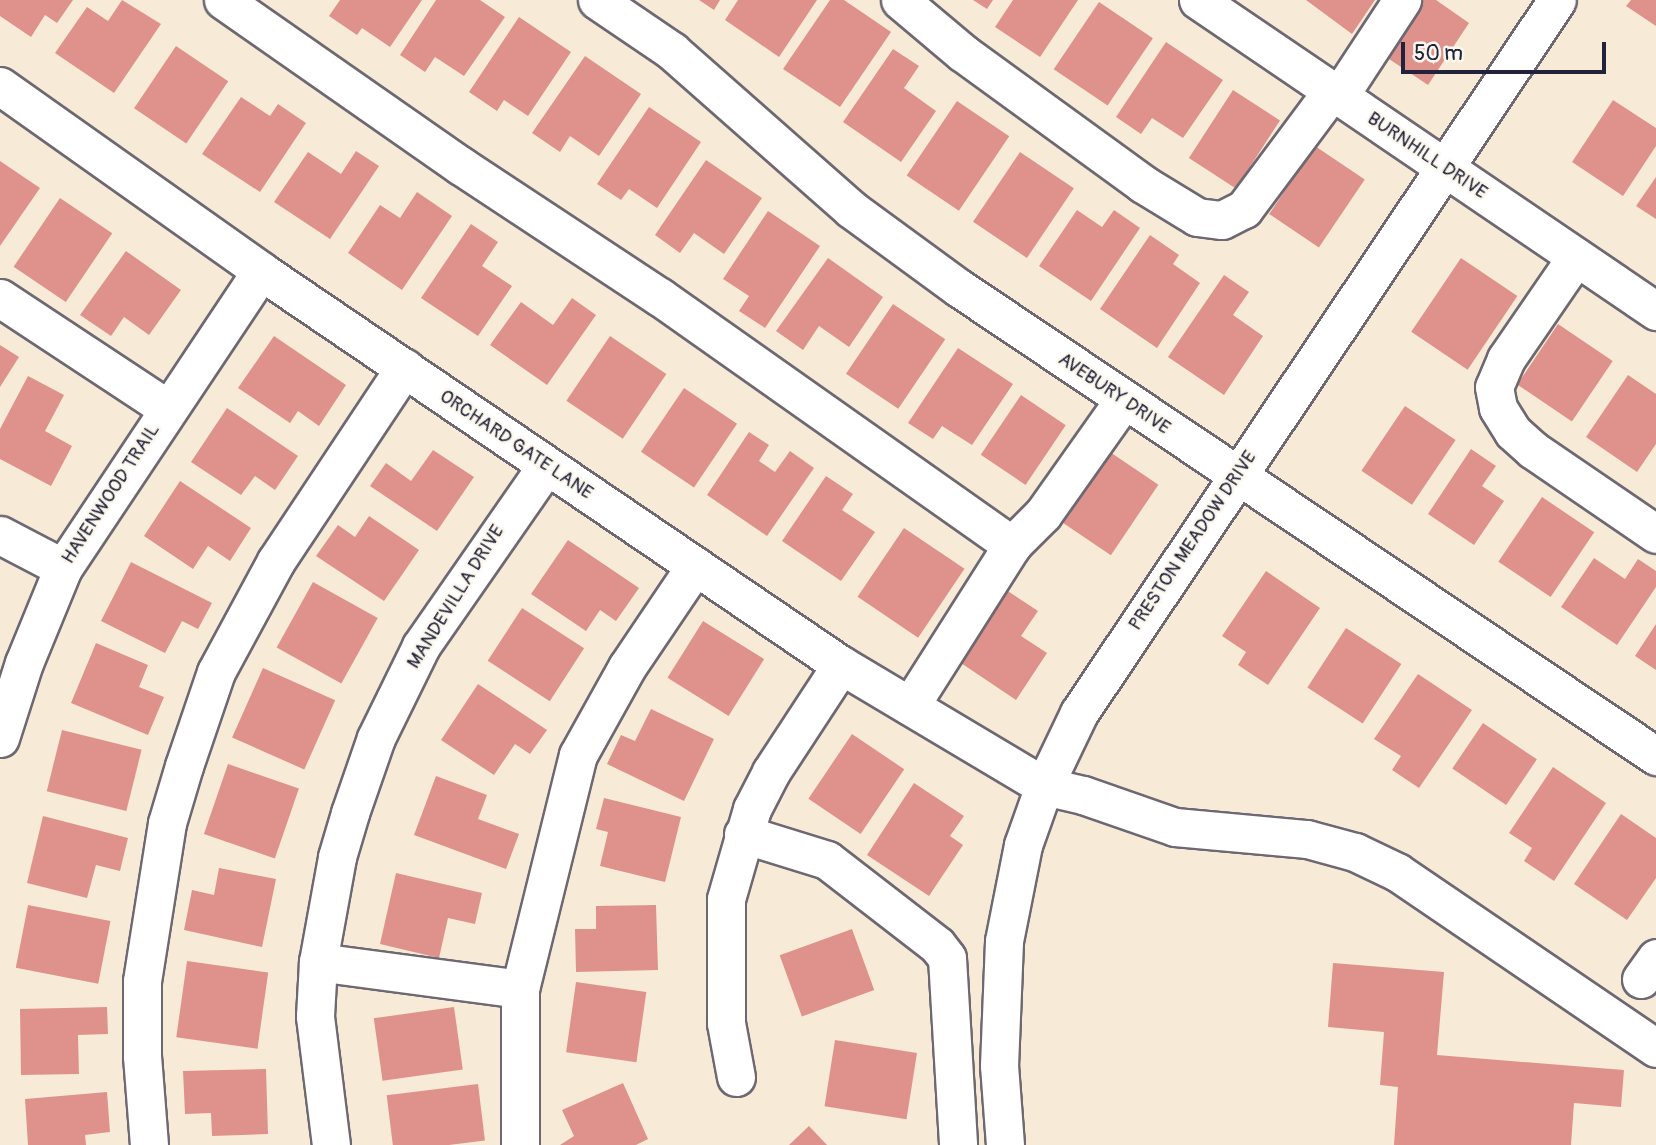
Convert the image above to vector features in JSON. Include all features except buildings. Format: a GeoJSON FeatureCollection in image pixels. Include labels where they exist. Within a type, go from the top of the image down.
{"type":"FeatureCollection","features":[{"type":"Feature","properties":{"kind":"street"},"geometry":{"type":"LineString","coordinates":[[223,0],[427,144],[660,297],[1012,545]]}},
{"type":"Feature","properties":{"kind":"street","name":"AVEBURY DRIVE"},"geometry":{"type":"LineString","coordinates":[[597,0],[672,51],[851,209],[1123,401],[1656,756]]}},
{"type":"Feature","properties":{"kind":"street"},"geometry":{"type":"LineString","coordinates":[[900,0],[974,61],[1143,184],[1196,217],[1222,220],[1244,209],[1335,94],[1402,0]]}},
{"type":"Feature","properties":{"kind":"street","name":"BURNHILL DRIVE"},"geometry":{"type":"LineString","coordinates":[[1198,0],[1656,311]]}},
{"type":"Feature","properties":{"kind":"street","name":"PRESTON MEADOW DRIVE"},"geometry":{"type":"LineString","coordinates":[[1005,1145],[999,1066],[1004,941],[1023,845],[1044,786],[1079,713],[1557,0]]}},
{"type":"Feature","properties":{"kind":"street","name":"ORCHARD GATE LANE"},"geometry":{"type":"LineString","coordinates":[[0,86],[261,271],[841,665],[1044,786],[1083,794],[1175,827],[1307,839],[1355,852],[1397,872],[1656,1048]]}},
{"type":"Feature","properties":{"kind":"street"},"geometry":{"type":"LineString","coordinates":[[1576,257],[1506,359],[1494,387],[1498,408],[1513,432],[1533,450],[1656,534]]}},
{"type":"Feature","properties":{"kind":"street","name":"HAVENWOOD TRAIL"},"geometry":{"type":"LineString","coordinates":[[1,730],[24,663],[63,568],[167,408],[261,271]]}},
{"type":"Feature","properties":{"kind":"street"},"geometry":{"type":"LineString","coordinates":[[0,299],[167,408]]}},
{"type":"Feature","properties":{"kind":"street"},"geometry":{"type":"LineString","coordinates":[[149,1145],[142,1056],[142,981],[167,823],[184,766],[216,673],[276,561],[404,368]]}},
{"type":"Feature","properties":{"kind":"street"},"geometry":{"type":"LineString","coordinates":[[910,706],[1012,545],[1043,514],[1123,401]]}},
{"type":"Feature","properties":{"kind":"street","name":"MANDEVILLA DRIVE"},"geometry":{"type":"LineString","coordinates":[[331,1145],[315,1016],[318,962],[337,857],[376,738],[421,646],[458,587],[545,466]]}},
{"type":"Feature","properties":{"kind":"street"},"geometry":{"type":"LineString","coordinates":[[0,535],[63,568]]}},
{"type":"Feature","properties":{"kind":"street"},"geometry":{"type":"LineString","coordinates":[[520,1145],[520,989],[578,755],[627,667],[695,566]]}},
{"type":"Feature","properties":{"kind":"street"},"geometry":{"type":"LineString","coordinates":[[736,1077],[726,1023],[726,911],[743,835],[771,772],[841,665]]}},
{"type":"Feature","properties":{"kind":"street"},"geometry":{"type":"LineString","coordinates":[[743,835],[827,860],[937,945],[947,958],[958,1145]]}},
{"type":"Feature","properties":{"kind":"street"},"geometry":{"type":"LineString","coordinates":[[318,962],[520,989]]}}]}
